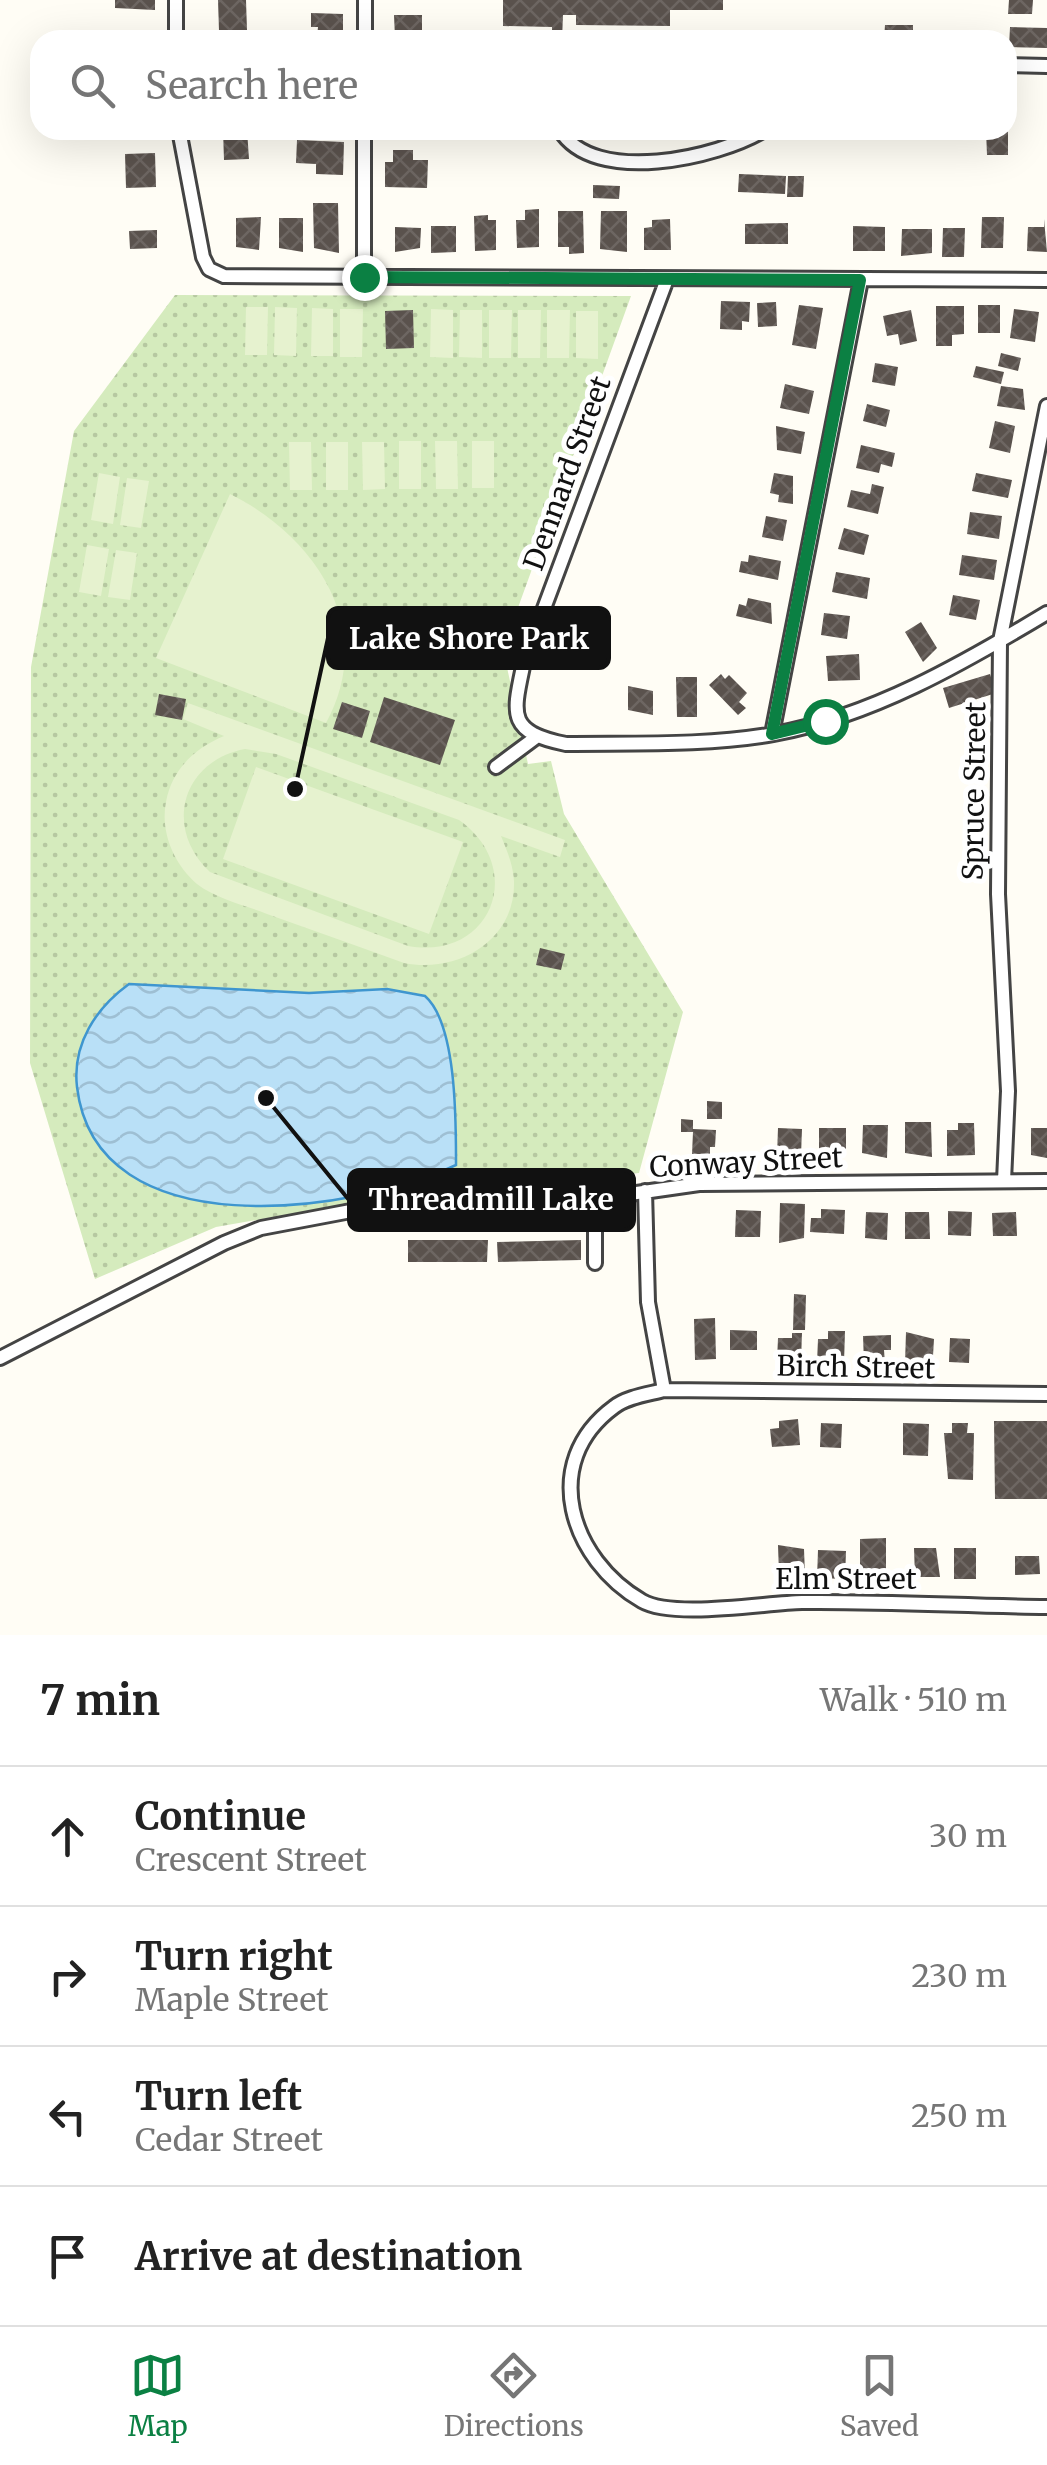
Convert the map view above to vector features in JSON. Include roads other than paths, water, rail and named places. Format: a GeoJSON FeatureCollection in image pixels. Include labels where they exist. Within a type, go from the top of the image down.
{"type":"FeatureCollection","features":[{"type":"Feature","properties":{"kind":"street"},"geometry":{"type":"LineString","coordinates":[[176,0],[176,30]]}},
{"type":"Feature","properties":{"kind":"street"},"geometry":{"type":"LineString","coordinates":[[364,30],[365,0]]}},
{"type":"Feature","properties":{"kind":"street"},"geometry":{"type":"LineString","coordinates":[[1017,65],[1047,66]]}},
{"type":"Feature","properties":{"kind":"street"},"geometry":{"type":"LineString","coordinates":[[181,140],[191,204],[209,269],[224,276],[1047,280]]}},
{"type":"Feature","properties":{"kind":"street"},"geometry":{"type":"LineString","coordinates":[[364,140],[364,277]]}},
{"type":"Feature","properties":{"kind":"street"},"geometry":{"type":"LineString","coordinates":[[572,140],[590,156],[617,162],[691,158],[738,140]]}},
{"type":"Feature","properties":{"kind":"street","name":"Dennard Street"},"geometry":{"type":"LineString","coordinates":[[536,738],[523,728],[514,712],[524,662],[667,278]]}},
{"type":"Feature","properties":{"kind":"street"},"geometry":{"type":"LineString","coordinates":[[772,734],[860,280]]}},
{"type":"Feature","properties":{"kind":"street","name":"Spruce Street"},"geometry":{"type":"LineString","coordinates":[[1004,1182],[1008,1091],[998,894],[1000,641],[1047,406]]}},
{"type":"Feature","properties":{"kind":"street"},"geometry":{"type":"LineString","coordinates":[[496,767],[536,738],[566,744],[671,742],[772,734],[825,721],[905,692],[1047,613]]}},
{"type":"Feature","properties":{"kind":"street","name":"Conway Street"},"geometry":{"type":"LineString","coordinates":[[0,1358],[261,1228],[372,1206],[596,1199],[743,1183],[1047,1182]]}},
{"type":"Feature","properties":{"kind":"street"},"geometry":{"type":"LineString","coordinates":[[645,1192],[648,1302],[664,1390]]}},
{"type":"Feature","properties":{"kind":"street"},"geometry":{"type":"LineString","coordinates":[[595,1263],[596,1199]]}},
{"type":"Feature","properties":{"kind":"street","name":"Birch Street"},"geometry":{"type":"LineString","coordinates":[[646,1604],[604,1574],[580,1539],[570,1491],[575,1457],[586,1434],[616,1404],[664,1390],[1047,1394]]}},
{"type":"Feature","properties":{"kind":"street","name":"Elm Street"},"geometry":{"type":"LineString","coordinates":[[646,1604],[668,1608],[802,1602],[1047,1607]]}},
{"type":"Feature","properties":{"kind":"water"},"geometry":{"type":"Polygon","coordinates":[[[129,984],[309,993],[387,989],[425,996],[436,1010],[449,1051],[456,1165],[356,1196],[295,1205],[235,1205],[178,1196],[130,1174],[94,1139],[77,1087],[76,1071],[89,1028],[106,1004],[129,984]]]}},
{"type":"Feature","properties":{"kind":"place","name":"Lake Shore Park"},"geometry":{"type":"Point","coordinates":[295,789]}},
{"type":"Feature","properties":{"kind":"place","name":"Threadmill Lake"},"geometry":{"type":"Point","coordinates":[266,1098]}}]}
